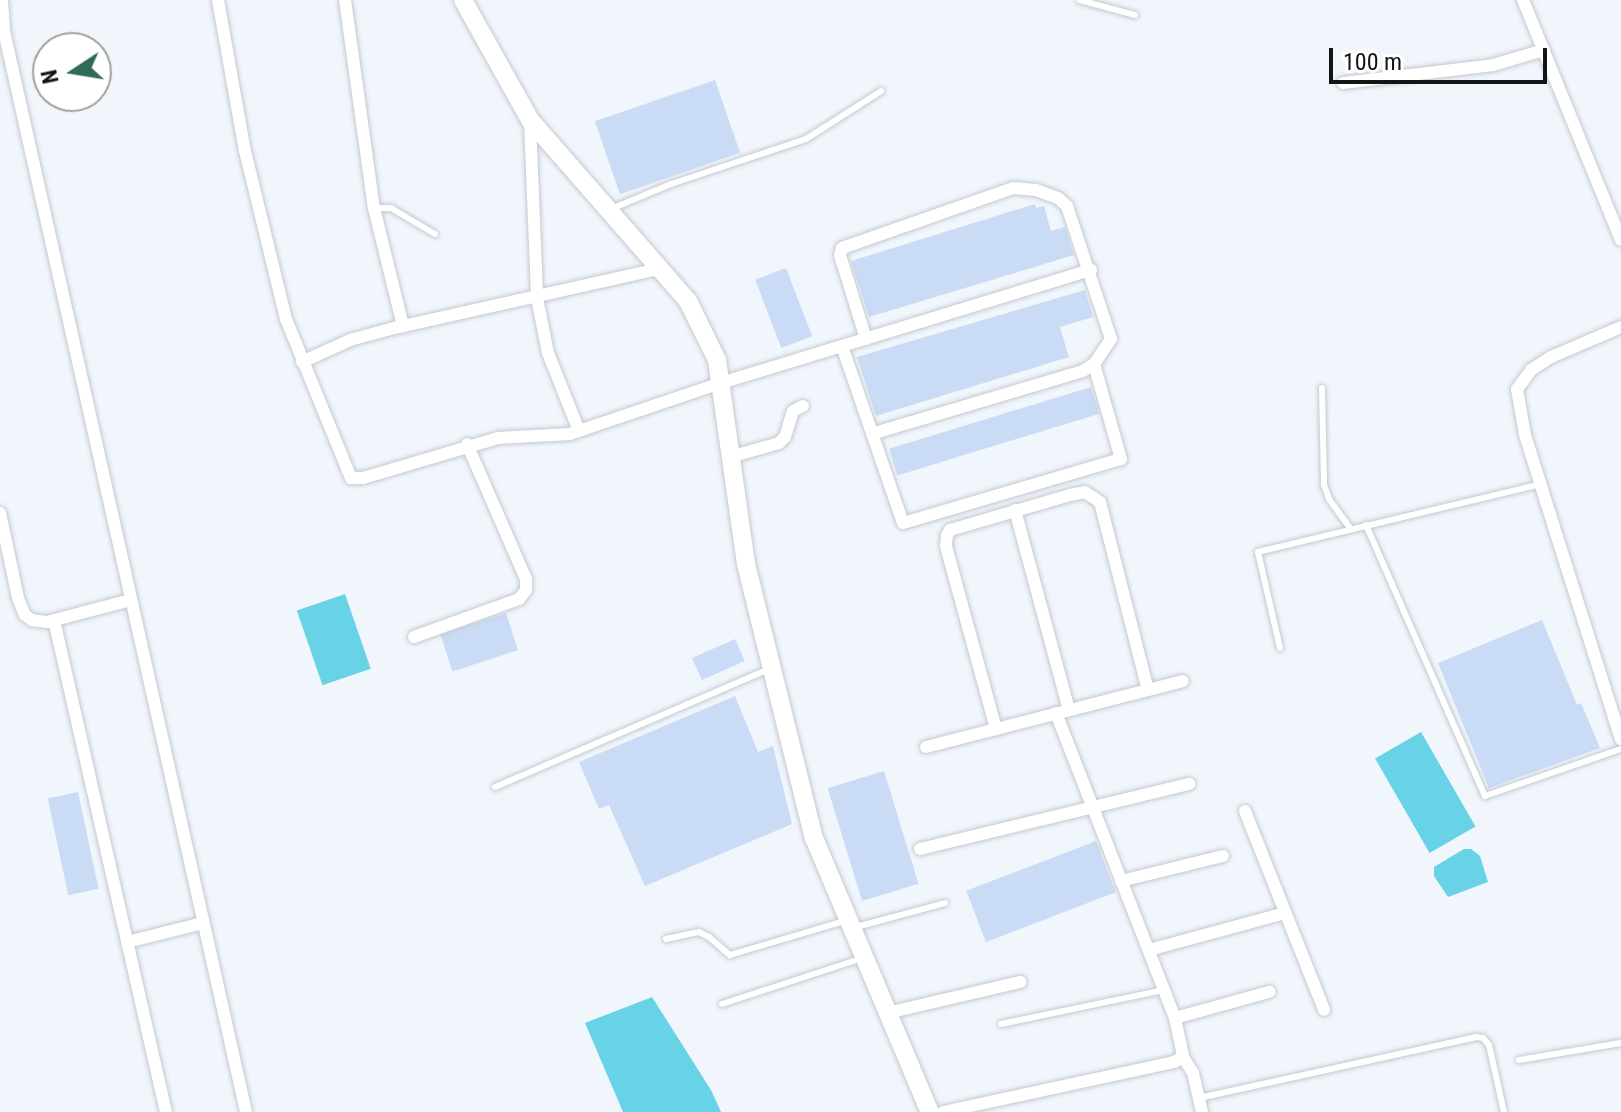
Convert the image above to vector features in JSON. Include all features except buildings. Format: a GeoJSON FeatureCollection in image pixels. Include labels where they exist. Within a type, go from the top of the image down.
{"type":"FeatureCollection","features":[{"type":"Feature","properties":{"kind":"street"},"geometry":{"type":"LineString","coordinates":[[2,0],[4,31],[246,1112]]}},
{"type":"Feature","properties":{"kind":"street"},"geometry":{"type":"LineString","coordinates":[[218,0],[245,151],[286,319],[351,478],[363,478],[467,444],[579,431],[721,383],[1091,270]]}},
{"type":"Feature","properties":{"kind":"street"},"geometry":{"type":"LineString","coordinates":[[345,0],[374,208],[403,326]]}},
{"type":"Feature","properties":{"kind":"street"},"geometry":{"type":"LineString","coordinates":[[463,0],[530,120],[688,301],[717,360],[746,564],[814,838],[930,1112]]}},
{"type":"Feature","properties":{"kind":"street"},"geometry":{"type":"LineString","coordinates":[[1523,0],[1621,240]]}},
{"type":"Feature","properties":{"kind":"street"},"geometry":{"type":"LineString","coordinates":[[1343,83],[1493,65],[1544,50]]}},
{"type":"Feature","properties":{"kind":"street"},"geometry":{"type":"LineString","coordinates":[[530,120],[537,298],[548,353],[579,431]]}},
{"type":"Feature","properties":{"kind":"street"},"geometry":{"type":"LineString","coordinates":[[866,339],[840,255],[842,248],[1003,190],[1036,190],[1058,198],[1067,206],[1091,270],[1111,339],[1094,364],[872,434]]}},
{"type":"Feature","properties":{"kind":"street"},"geometry":{"type":"LineString","coordinates":[[302,362],[350,340],[403,326],[658,269]]}},
{"type":"Feature","properties":{"kind":"street"},"geometry":{"type":"LineString","coordinates":[[1621,327],[1551,357],[1531,370],[1517,389],[1525,435],[1621,739]]}},
{"type":"Feature","properties":{"kind":"street"},"geometry":{"type":"LineString","coordinates":[[842,346],[902,523],[1121,459],[1094,364]]}},
{"type":"Feature","properties":{"kind":"street"},"geometry":{"type":"LineString","coordinates":[[730,457],[779,443],[785,437],[793,411],[803,406]]}},
{"type":"Feature","properties":{"kind":"street"},"geometry":{"type":"LineString","coordinates":[[414,637],[519,599],[526,590],[526,579],[467,444]]}},
{"type":"Feature","properties":{"kind":"street"},"geometry":{"type":"LineString","coordinates":[[996,729],[946,546],[950,530],[1085,492],[1100,502],[1148,690]]}},
{"type":"Feature","properties":{"kind":"street"},"geometry":{"type":"LineString","coordinates":[[1015,510],[1069,710]]}},
{"type":"Feature","properties":{"kind":"street"},"geometry":{"type":"LineString","coordinates":[[0,513],[25,615],[32,620],[54,620],[131,600]]}},
{"type":"Feature","properties":{"kind":"street"},"geometry":{"type":"LineString","coordinates":[[54,620],[166,1112]]}},
{"type":"Feature","properties":{"kind":"street"},"geometry":{"type":"LineString","coordinates":[[926,747],[1183,681]]}},
{"type":"Feature","properties":{"kind":"street"},"geometry":{"type":"LineString","coordinates":[[1056,713],[1175,1018],[1183,1057],[1193,1073],[1202,1112]]}},
{"type":"Feature","properties":{"kind":"street"},"geometry":{"type":"LineString","coordinates":[[920,849],[1189,784]]}},
{"type":"Feature","properties":{"kind":"street"},"geometry":{"type":"LineString","coordinates":[[1245,811],[1324,1010]]}},
{"type":"Feature","properties":{"kind":"street"},"geometry":{"type":"LineString","coordinates":[[1121,881],[1223,856]]}},
{"type":"Feature","properties":{"kind":"street"},"geometry":{"type":"LineString","coordinates":[[1149,950],[1285,913]]}},
{"type":"Feature","properties":{"kind":"street"},"geometry":{"type":"LineString","coordinates":[[127,942],[203,923]]}},
{"type":"Feature","properties":{"kind":"street"},"geometry":{"type":"LineString","coordinates":[[887,1013],[1020,982]]}},
{"type":"Feature","properties":{"kind":"street"},"geometry":{"type":"LineString","coordinates":[[1175,1018],[1269,992]]}},
{"type":"Feature","properties":{"kind":"street"},"geometry":{"type":"LineString","coordinates":[[943,1112],[1174,1062],[1183,1057]]}},
{"type":"Feature","properties":{"kind":"lane"},"geometry":{"type":"LineString","coordinates":[[1079,0],[1135,15]]}},
{"type":"Feature","properties":{"kind":"lane"},"geometry":{"type":"LineString","coordinates":[[608,210],[671,184],[806,139],[881,91]]}},
{"type":"Feature","properties":{"kind":"lane"},"geometry":{"type":"LineString","coordinates":[[374,208],[391,208],[435,234]]}},
{"type":"Feature","properties":{"kind":"lane"},"geometry":{"type":"LineString","coordinates":[[1322,388],[1324,485],[1329,499],[1350,528]]}},
{"type":"Feature","properties":{"kind":"lane"},"geometry":{"type":"LineString","coordinates":[[1280,648],[1258,552],[1542,484]]}},
{"type":"Feature","properties":{"kind":"lane"},"geometry":{"type":"LineString","coordinates":[[1366,525],[1485,796],[1621,749]]}},
{"type":"Feature","properties":{"kind":"lane"},"geometry":{"type":"LineString","coordinates":[[495,787],[772,667]]}},
{"type":"Feature","properties":{"kind":"lane"},"geometry":{"type":"LineString","coordinates":[[666,939],[699,932],[730,955],[945,903]]}},
{"type":"Feature","properties":{"kind":"lane"},"geometry":{"type":"LineString","coordinates":[[722,1004],[863,958]]}},
{"type":"Feature","properties":{"kind":"lane"},"geometry":{"type":"LineString","coordinates":[[1001,1024],[1164,990]]}},
{"type":"Feature","properties":{"kind":"lane"},"geometry":{"type":"LineString","coordinates":[[1199,1098],[1476,1037],[1483,1038],[1489,1045],[1504,1112]]}},
{"type":"Feature","properties":{"kind":"lane"},"geometry":{"type":"LineString","coordinates":[[1519,1060],[1621,1043]]}},
{"type":"Feature","properties":{"kind":"water"},"geometry":{"type":"Polygon","coordinates":[[[345,594],[371,669],[322,685],[297,611],[345,594]]]}},
{"type":"Feature","properties":{"kind":"water"},"geometry":{"type":"Polygon","coordinates":[[[1421,732],[1476,826],[1430,853],[1375,759],[1421,732]]]}},
{"type":"Feature","properties":{"kind":"water"},"geometry":{"type":"Polygon","coordinates":[[[1464,849],[1471,849],[1480,856],[1488,882],[1448,897],[1434,876],[1434,867],[1464,849]]]}},
{"type":"Feature","properties":{"kind":"water"},"geometry":{"type":"Polygon","coordinates":[[[652,997],[711,1090],[721,1112],[623,1112],[585,1023],[652,997]]]}}]}
